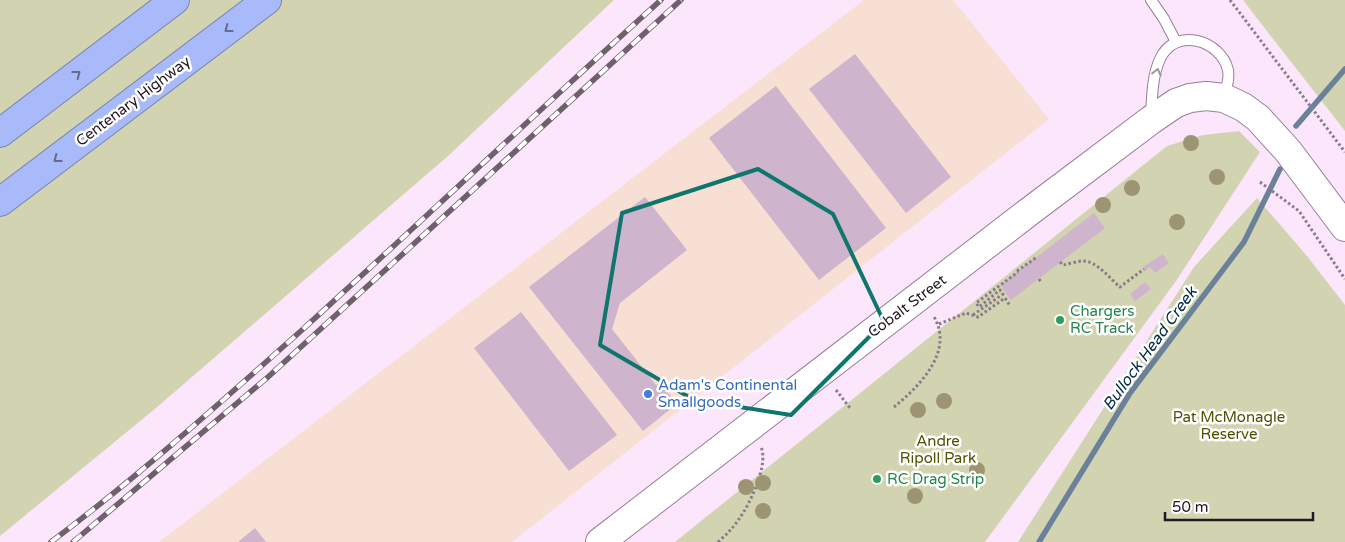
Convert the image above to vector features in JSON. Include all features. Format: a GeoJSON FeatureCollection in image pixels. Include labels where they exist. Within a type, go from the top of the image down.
{"type":"FeatureCollection","features":[{"type":"Feature","properties":{"kind":"highway"},"geometry":{"type":"LineString","coordinates":[[0,132],[175,0]]}},
{"type":"Feature","properties":{"kind":"highway","name":"Centenary Highway"},"geometry":{"type":"LineString","coordinates":[[0,202],[267,0]]}},
{"type":"Feature","properties":{"kind":"street","name":"Cobalt Street"},"geometry":{"type":"LineString","coordinates":[[600,542],[1151,120],[1176,103],[1190,98],[1206,96],[1224,98]]}},
{"type":"Feature","properties":{"kind":"street"},"geometry":{"type":"LineString","coordinates":[[1224,98],[1243,107],[1258,118],[1288,151],[1345,227]]}},
{"type":"Feature","properties":{"kind":"lane"},"geometry":{"type":"LineString","coordinates":[[1151,0],[1164,18],[1176,42]]}},
{"type":"Feature","properties":{"kind":"lane"},"geometry":{"type":"LineString","coordinates":[[1151,120],[1152,94],[1160,59],[1176,42],[1188,39],[1197,41],[1212,48],[1222,57],[1228,70],[1224,98]]}},
{"type":"Feature","properties":{"kind":"path"},"geometry":{"type":"LineString","coordinates":[[1230,0],[1345,152]]}},
{"type":"Feature","properties":{"kind":"path"},"geometry":{"type":"LineString","coordinates":[[1260,182],[1286,199],[1298,211],[1345,279]]}},
{"type":"Feature","properties":{"kind":"path"},"geometry":{"type":"LineString","coordinates":[[973,315],[1002,294],[1000,290],[979,307],[976,304],[1036,257]]}},
{"type":"Feature","properties":{"kind":"path"},"geometry":{"type":"LineString","coordinates":[[1060,262],[1063,265],[1082,261],[1089,262],[1097,266],[1120,288],[1144,269]]}},
{"type":"Feature","properties":{"kind":"path"},"geometry":{"type":"LineString","coordinates":[[894,407],[914,389],[931,366],[940,349],[941,334],[939,324],[920,296]]}},
{"type":"Feature","properties":{"kind":"path"},"geometry":{"type":"LineString","coordinates":[[939,324],[966,313],[978,317],[1006,297],[1010,306]]}},
{"type":"Feature","properties":{"kind":"path"},"geometry":{"type":"LineString","coordinates":[[718,542],[740,518],[752,496],[762,469],[764,456],[762,448],[748,428]]}},
{"type":"Feature","properties":{"kind":"highlighted area"},"geometry":{"type":"Polygon","coordinates":[[[758,169],[833,214],[884,322],[791,415],[694,400],[600,345],[622,213],[758,169]]]}},
{"type":"Feature","properties":{"kind":"shaded area"},"geometry":{"type":"Polygon","coordinates":[[[864,0],[953,0],[1049,119],[512,542],[159,542],[864,0]]]}},
{"type":"Feature","properties":{"kind":"green space"},"geometry":{"type":"Polygon","coordinates":[[[0,0],[614,0],[448,156],[156,408],[0,536],[0,0]]]}},
{"type":"Feature","properties":{"kind":"green space"},"geometry":{"type":"Polygon","coordinates":[[[1243,0],[1345,0],[1345,131],[1256,17],[1243,0]]]}},
{"type":"Feature","properties":{"kind":"green space","name":"Andre Ripoll Park"},"geometry":{"type":"Polygon","coordinates":[[[1239,131],[1260,152],[1176,281],[985,542],[675,542],[1167,146],[1203,135],[1239,131]]]}},
{"type":"Feature","properties":{"kind":"green space","name":"Pat McMonagle Reserve"},"geometry":{"type":"Polygon","coordinates":[[[1257,198],[1307,256],[1345,305],[1345,542],[1018,542],[1194,267],[1257,198]]]}},
{"type":"Feature","properties":{"kind":"building"},"geometry":{"type":"Polygon","coordinates":[[[855,54],[951,177],[906,213],[809,89],[855,54]]]}},
{"type":"Feature","properties":{"kind":"building"},"geometry":{"type":"Polygon","coordinates":[[[776,86],[886,228],[819,280],[709,138],[776,86]]]}},
{"type":"Feature","properties":{"kind":"building"},"geometry":{"type":"Polygon","coordinates":[[[645,197],[687,250],[620,303],[612,329],[656,385],[660,382],[677,404],[643,431],[529,287],[645,197]]]}},
{"type":"Feature","properties":{"kind":"building"},"geometry":{"type":"Polygon","coordinates":[[[1094,213],[1105,228],[1011,300],[1000,285],[1094,213]]]}},
{"type":"Feature","properties":{"kind":"building"},"geometry":{"type":"Polygon","coordinates":[[[1163,254],[1169,263],[1155,273],[1150,267],[1145,271],[1143,267],[1163,254]]]}},
{"type":"Feature","properties":{"kind":"building"},"geometry":{"type":"Polygon","coordinates":[[[1145,282],[1151,289],[1135,301],[1130,294],[1145,282]]]}},
{"type":"Feature","properties":{"kind":"building"},"geometry":{"type":"Polygon","coordinates":[[[521,312],[617,435],[569,471],[474,348],[521,312]]]}},
{"type":"Feature","properties":{"kind":"building"},"geometry":{"type":"Polygon","coordinates":[[[255,528],[266,542],[238,542],[255,528]]]}},
{"type":"Feature","properties":{"kind":"waterway","name":"Bullock Head Creek"},"geometry":{"type":"LineString","coordinates":[[1296,126],[1345,69]]}},
{"type":"Feature","properties":{"kind":"waterway","name":"Bullock Head Creek"},"geometry":{"type":"LineString","coordinates":[[1039,542],[1130,393],[1244,242],[1280,169]]}},
{"type":"Feature","properties":{"kind":"railway"},"geometry":{"type":"LineString","coordinates":[[51,542],[84,517],[210,412],[347,289],[661,0]]}},
{"type":"Feature","properties":{"kind":"railway"},"geometry":{"type":"LineString","coordinates":[[73,542],[268,377],[681,0]]}},
{"type":"Feature","properties":{"kind":"place","name":"Chargers RC Track"},"geometry":{"type":"Point","coordinates":[1060,320]}},
{"type":"Feature","properties":{"kind":"place","name":"Adam's Continental Smallgoods"},"geometry":{"type":"Point","coordinates":[648,394]}},
{"type":"Feature","properties":{"kind":"place","name":"RC Drag Strip"},"geometry":{"type":"Point","coordinates":[877,479]}}]}
